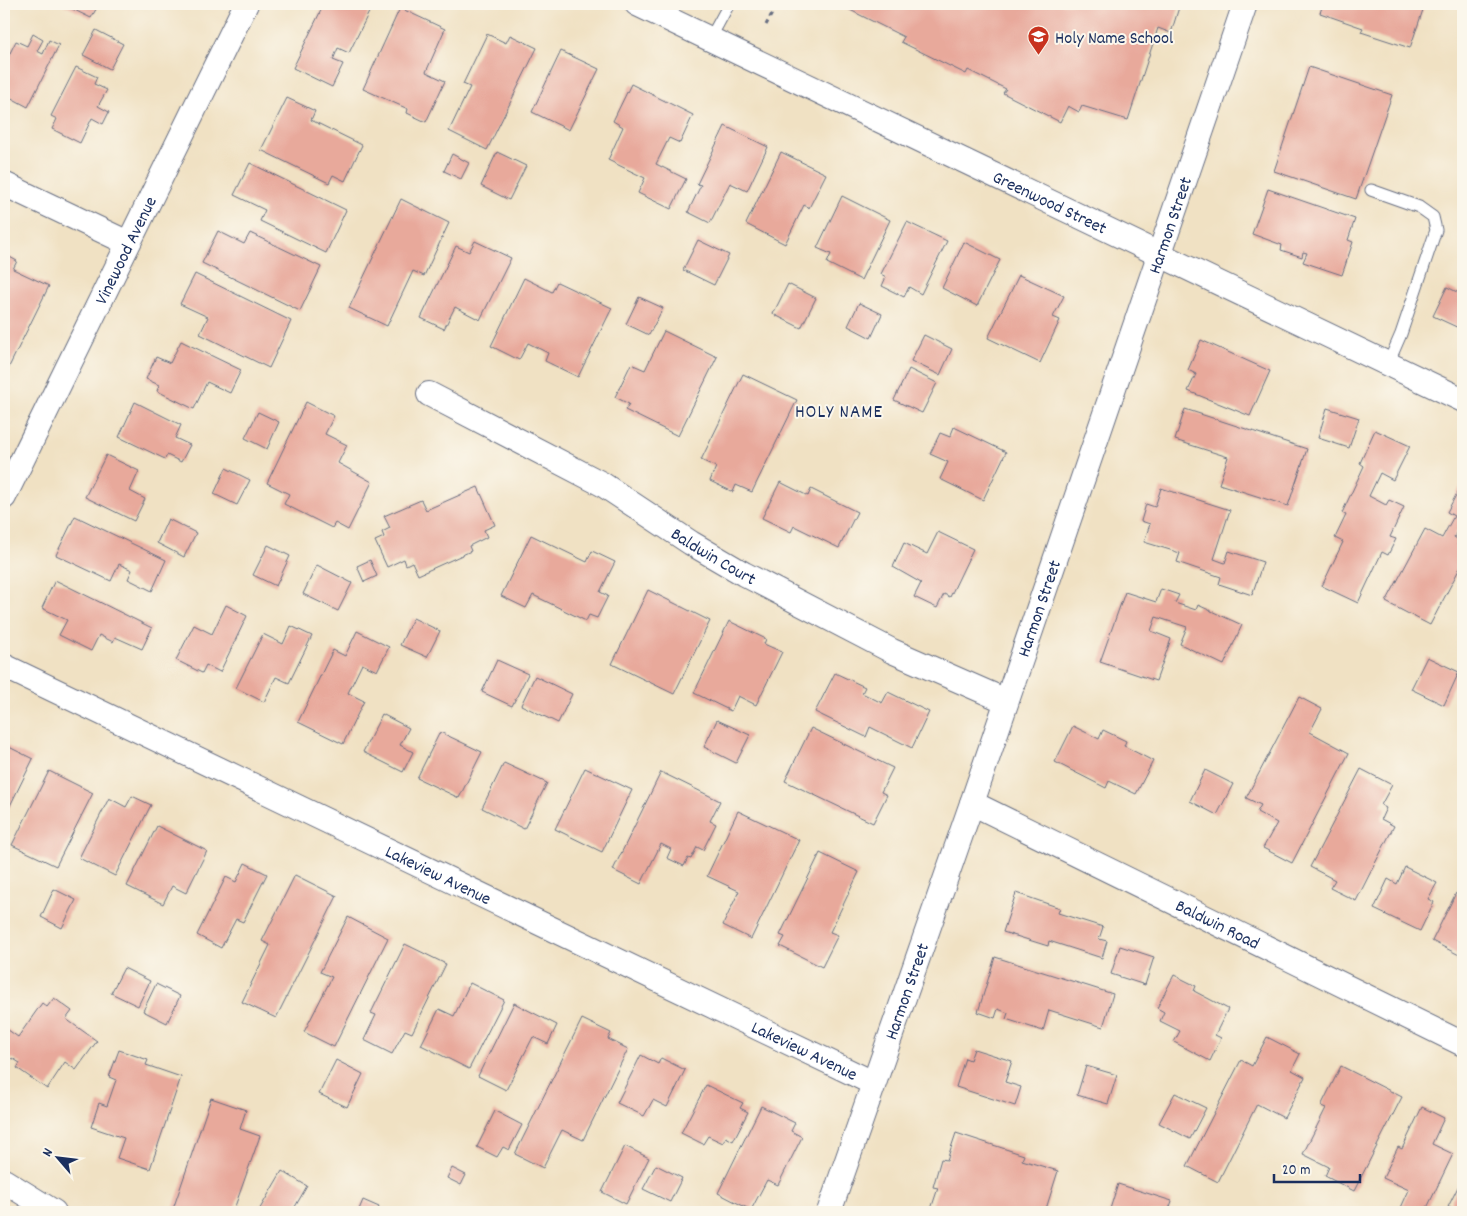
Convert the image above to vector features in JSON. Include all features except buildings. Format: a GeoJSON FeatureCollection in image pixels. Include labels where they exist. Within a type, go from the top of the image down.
{"type":"FeatureCollection","features":[{"type":"Feature","properties":{"kind":"street","name":"Vinewood Avenue"},"geometry":{"type":"LineString","coordinates":[[4,497],[246,4]]}},
{"type":"Feature","properties":{"kind":"street","name":"Greenwood Street"},"geometry":{"type":"LineString","coordinates":[[637,4],[1463,400]]}},
{"type":"Feature","properties":{"kind":"street","name":"Harmon Street"},"geometry":{"type":"LineString","coordinates":[[829,1212],[972,803],[1245,4]]}},
{"type":"Feature","properties":{"kind":"street"},"geometry":{"type":"LineString","coordinates":[[4,184],[128,243]]}},
{"type":"Feature","properties":{"kind":"street","name":"Baldwin Court"},"geometry":{"type":"LineString","coordinates":[[429,394],[602,484],[691,543],[744,574],[892,651],[1006,701]]}},
{"type":"Feature","properties":{"kind":"street","name":"Lakeview Avenue"},"geometry":{"type":"LineString","coordinates":[[4,666],[873,1083]]}},
{"type":"Feature","properties":{"kind":"street","name":"Baldwin Road"},"geometry":{"type":"LineString","coordinates":[[972,803],[1463,1044]]}},
{"type":"Feature","properties":{"kind":"street"},"geometry":{"type":"LineString","coordinates":[[4,1181],[54,1212]]}},
{"type":"Feature","properties":{"kind":"lane"},"geometry":{"type":"LineString","coordinates":[[710,39],[729,4]]}},
{"type":"Feature","properties":{"kind":"lane"},"geometry":{"type":"LineString","coordinates":[[1371,190],[1419,207],[1433,217],[1436,230],[1401,334],[1388,364]]}},
{"type":"Feature","properties":{"kind":"path"},"geometry":{"type":"LineString","coordinates":[[766,25],[777,4]]}},
{"type":"Feature","properties":{"kind":"place","name":"Holy Name School"},"geometry":{"type":"Point","coordinates":[1039,56]}},
{"type":"Feature","properties":{"kind":"district","name":"HOLY NAME"},"geometry":{"type":"Point","coordinates":[839,410]}}]}
